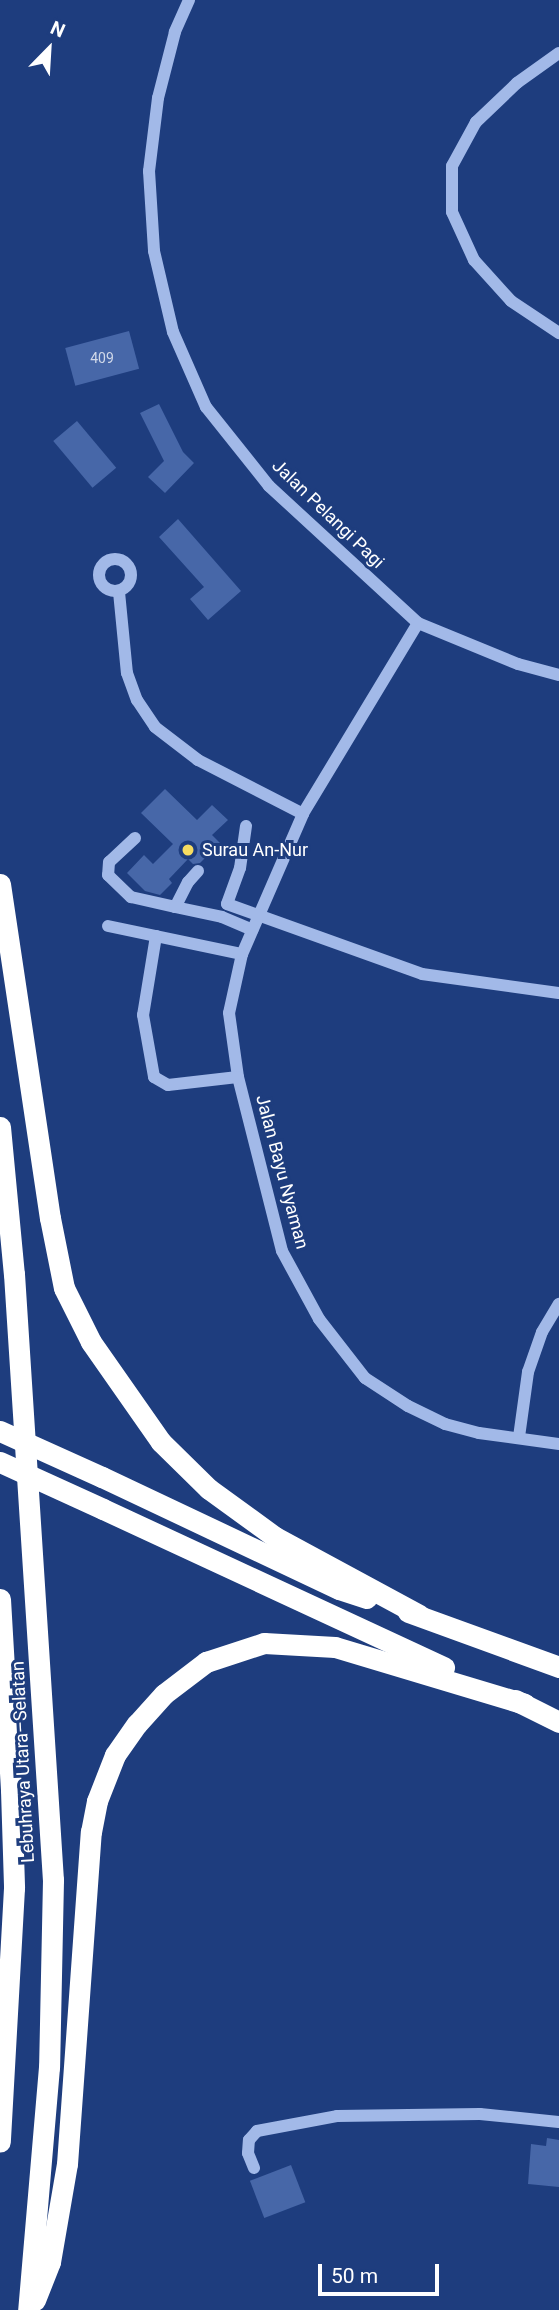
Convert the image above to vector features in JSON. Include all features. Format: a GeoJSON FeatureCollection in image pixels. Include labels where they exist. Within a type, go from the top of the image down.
{"type":"FeatureCollection","features":[{"type":"Feature","properties":{"kind":"highway"},"geometry":{"type":"LineString","coordinates":[[0,884],[64,1288],[90,1342],[161,1441],[209,1489],[275,1538],[419,1615]]}},
{"type":"Feature","properties":{"kind":"highway","name":"Lebuhraya Utara–Selatan"},"geometry":{"type":"LineString","coordinates":[[0,1127],[14,1274],[53,1880],[48,2067],[29,2310]]}},
{"type":"Feature","properties":{"kind":"highway"},"geometry":{"type":"LineString","coordinates":[[0,1431],[339,1589],[419,1615],[559,1667]]}},
{"type":"Feature","properties":{"kind":"highway"},"geometry":{"type":"LineString","coordinates":[[0,1462],[559,1722]]}},
{"type":"Feature","properties":{"kind":"highway","name":"Lebuhraya Utara–Selatan"},"geometry":{"type":"LineString","coordinates":[[0,1599],[11,1777],[13,1888],[0,2142]]}},
{"type":"Feature","properties":{"kind":"highway"},"geometry":{"type":"LineString","coordinates":[[29,2310],[50,2262],[67,2164],[91,1832],[97,1801],[116,1755],[137,1724],[164,1693],[206,1662],[264,1643],[335,1647],[525,1704]]}},
{"type":"Feature","properties":{"kind":"street","name":"Jalan Pelangi Pagi"},"geometry":{"type":"LineString","coordinates":[[189,0],[175,32],[158,99],[149,171],[154,250],[173,332],[206,407],[269,486],[418,623],[518,664],[559,675]]}},
{"type":"Feature","properties":{"kind":"street"},"geometry":{"type":"LineString","coordinates":[[559,53],[517,83],[476,122],[453,166],[452,212],[474,260],[511,300],[559,333]]}},
{"type":"Feature","properties":{"kind":"street"},"geometry":{"type":"LineString","coordinates":[[119,592],[127,673],[137,700],[155,727],[198,760],[303,814]]}},
{"type":"Feature","properties":{"kind":"street","name":"Jalan Bayu Nyaman"},"geometry":{"type":"LineString","coordinates":[[418,623],[303,814],[242,954],[229,1013],[238,1077],[282,1251],[320,1319],[365,1378],[408,1406],[445,1424],[479,1433],[559,1444]]}},
{"type":"Feature","properties":{"kind":"street"},"geometry":{"type":"LineString","coordinates":[[222,917],[240,868],[246,826]]}},
{"type":"Feature","properties":{"kind":"street"},"geometry":{"type":"LineString","coordinates":[[135,838],[109,862],[107,875],[131,897],[222,917],[252,930]]}},
{"type":"Feature","properties":{"kind":"street"},"geometry":{"type":"LineString","coordinates":[[175,907],[188,882],[198,871]]}},
{"type":"Feature","properties":{"kind":"street"},"geometry":{"type":"LineString","coordinates":[[227,904],[422,974],[559,993]]}},
{"type":"Feature","properties":{"kind":"street"},"geometry":{"type":"LineString","coordinates":[[108,926],[242,954]]}},
{"type":"Feature","properties":{"kind":"street"},"geometry":{"type":"LineString","coordinates":[[156,936],[143,1015],[154,1077],[168,1085],[238,1077]]}},
{"type":"Feature","properties":{"kind":"street"},"geometry":{"type":"LineString","coordinates":[[519,1437],[528,1372],[542,1332],[559,1304]]}},
{"type":"Feature","properties":{"kind":"street"},"geometry":{"type":"LineString","coordinates":[[254,2168],[248,2153],[249,2140],[257,2131],[337,2116],[480,2114],[559,2122]]}},
{"type":"Feature","properties":{"kind":"building"},"geometry":{"type":"Polygon","coordinates":[[[129,331],[139,369],[75,386],[65,348],[129,331]]]}},
{"type":"Feature","properties":{"kind":"building"},"geometry":{"type":"Polygon","coordinates":[[[159,404],[183,452],[194,463],[165,493],[148,477],[164,461],[140,413],[159,404]]]}},
{"type":"Feature","properties":{"kind":"building"},"geometry":{"type":"Polygon","coordinates":[[[77,421],[116,468],[92,488],[53,441],[77,421]]]}},
{"type":"Feature","properties":{"kind":"building"},"geometry":{"type":"Polygon","coordinates":[[[178,519],[241,591],[208,620],[190,599],[204,587],[159,537],[178,519]]]}},
{"type":"Feature","properties":{"kind":"building"},"geometry":{"type":"Polygon","coordinates":[[[165,789],[197,820],[212,805],[228,820],[212,835],[220,843],[200,863],[193,864],[188,859],[169,879],[172,883],[160,895],[145,891],[127,873],[144,855],[153,864],[173,844],[141,813],[165,789]]]}},
{"type":"Feature","properties":{"kind":"building"},"geometry":{"type":"Polygon","coordinates":[[[547,2138],[559,2140],[559,2187],[528,2184],[531,2144],[546,2146],[547,2138]]]}},
{"type":"Feature","properties":{"kind":"building"},"geometry":{"type":"Polygon","coordinates":[[[291,2165],[305,2202],[264,2218],[250,2181],[291,2165]]]}},
{"type":"Feature","properties":{"kind":"place","name":"Surau An-Nur"},"geometry":{"type":"Point","coordinates":[188,850]}}]}
